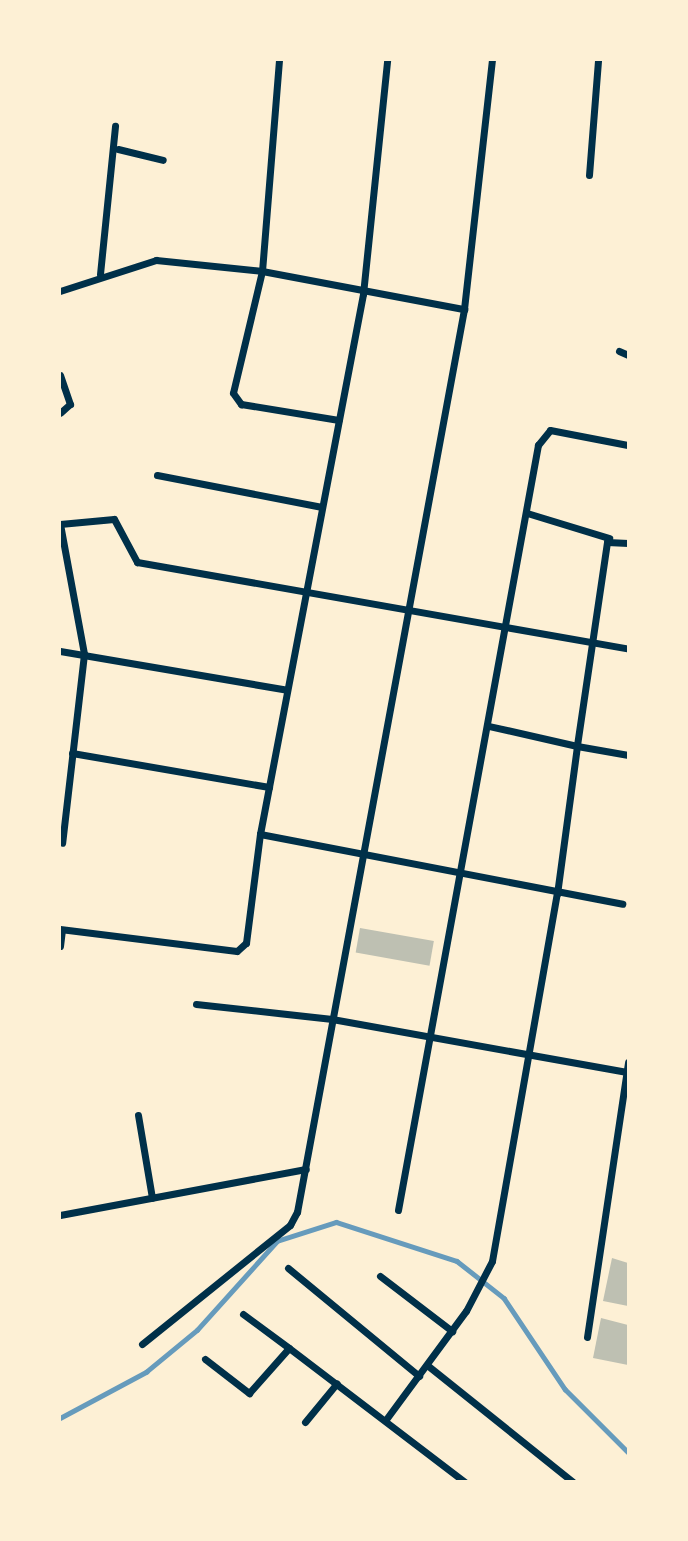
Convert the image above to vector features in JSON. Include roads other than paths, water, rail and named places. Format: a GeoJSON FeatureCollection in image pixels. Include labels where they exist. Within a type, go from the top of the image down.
{"type":"FeatureCollection","features":[{"type":"Feature","properties":{"kind":"street"},"geometry":{"type":"LineString","coordinates":[[279,60],[262,271],[236,399],[339,420]]}},
{"type":"Feature","properties":{"kind":"street"},"geometry":{"type":"LineString","coordinates":[[60,946],[61,930],[242,949],[260,834],[363,294],[387,60]]}},
{"type":"Feature","properties":{"kind":"street"},"geometry":{"type":"LineString","coordinates":[[142,1344],[290,1225],[306,1169],[464,309],[492,60]]}},
{"type":"Feature","properties":{"kind":"street"},"geometry":{"type":"LineString","coordinates":[[589,175],[598,60]]}},
{"type":"Feature","properties":{"kind":"street"},"geometry":{"type":"LineString","coordinates":[[100,274],[118,149],[115,126]]}},
{"type":"Feature","properties":{"kind":"street"},"geometry":{"type":"LineString","coordinates":[[118,149],[163,160]]}},
{"type":"Feature","properties":{"kind":"street"},"geometry":{"type":"LineString","coordinates":[[60,291],[100,274],[156,260],[262,271],[363,294],[464,309]]}},
{"type":"Feature","properties":{"kind":"street"},"geometry":{"type":"LineString","coordinates":[[619,351],[628,355]]}},
{"type":"Feature","properties":{"kind":"street"},"geometry":{"type":"LineString","coordinates":[[60,375],[70,404],[60,413]]}},
{"type":"Feature","properties":{"kind":"street"},"geometry":{"type":"LineString","coordinates":[[398,1210],[427,1037],[508,631],[538,445],[550,430],[628,445]]}},
{"type":"Feature","properties":{"kind":"street"},"geometry":{"type":"LineString","coordinates":[[157,474],[322,507]]}},
{"type":"Feature","properties":{"kind":"street"},"geometry":{"type":"LineString","coordinates":[[527,513],[628,543]]}},
{"type":"Feature","properties":{"kind":"street"},"geometry":{"type":"LineString","coordinates":[[62,843],[84,654],[60,524],[114,519],[137,562],[307,589],[410,614],[508,631],[589,640],[628,649]]}},
{"type":"Feature","properties":{"kind":"street"},"geometry":{"type":"LineString","coordinates":[[387,1418],[453,1331],[492,1261],[557,894],[589,640],[609,538]]}},
{"type":"Feature","properties":{"kind":"street"},"geometry":{"type":"LineString","coordinates":[[60,651],[288,690]]}},
{"type":"Feature","properties":{"kind":"street"},"geometry":{"type":"LineString","coordinates":[[489,726],[628,755]]}},
{"type":"Feature","properties":{"kind":"street"},"geometry":{"type":"LineString","coordinates":[[72,753],[269,787]]}},
{"type":"Feature","properties":{"kind":"street"},"geometry":{"type":"LineString","coordinates":[[260,834],[365,853],[557,894],[622,904]]}},
{"type":"Feature","properties":{"kind":"street"},"geometry":{"type":"LineString","coordinates":[[196,1004],[332,1018],[628,1072]]}},
{"type":"Feature","properties":{"kind":"street"},"geometry":{"type":"LineString","coordinates":[[587,1337],[628,1062]]}},
{"type":"Feature","properties":{"kind":"street"},"geometry":{"type":"LineString","coordinates":[[138,1115],[152,1198]]}},
{"type":"Feature","properties":{"kind":"street"},"geometry":{"type":"LineString","coordinates":[[60,1215],[306,1169]]}},
{"type":"Feature","properties":{"kind":"street"},"geometry":{"type":"LineString","coordinates":[[288,1268],[419,1376]]}},
{"type":"Feature","properties":{"kind":"street"},"geometry":{"type":"LineString","coordinates":[[380,1276],[453,1331]]}},
{"type":"Feature","properties":{"kind":"street"},"geometry":{"type":"LineString","coordinates":[[243,1314],[387,1418],[465,1482]]}},
{"type":"Feature","properties":{"kind":"street"},"geometry":{"type":"LineString","coordinates":[[205,1359],[249,1393],[289,1348]]}},
{"type":"Feature","properties":{"kind":"street"},"geometry":{"type":"LineString","coordinates":[[427,1365],[573,1482]]}},
{"type":"Feature","properties":{"kind":"street"},"geometry":{"type":"LineString","coordinates":[[305,1422],[337,1382]]}},
{"type":"Feature","properties":{"kind":"waterway"},"geometry":{"type":"LineString","coordinates":[[60,1418],[146,1372],[197,1330],[277,1241],[336,1222],[457,1261],[504,1298],[565,1389],[628,1452]]}}]}
